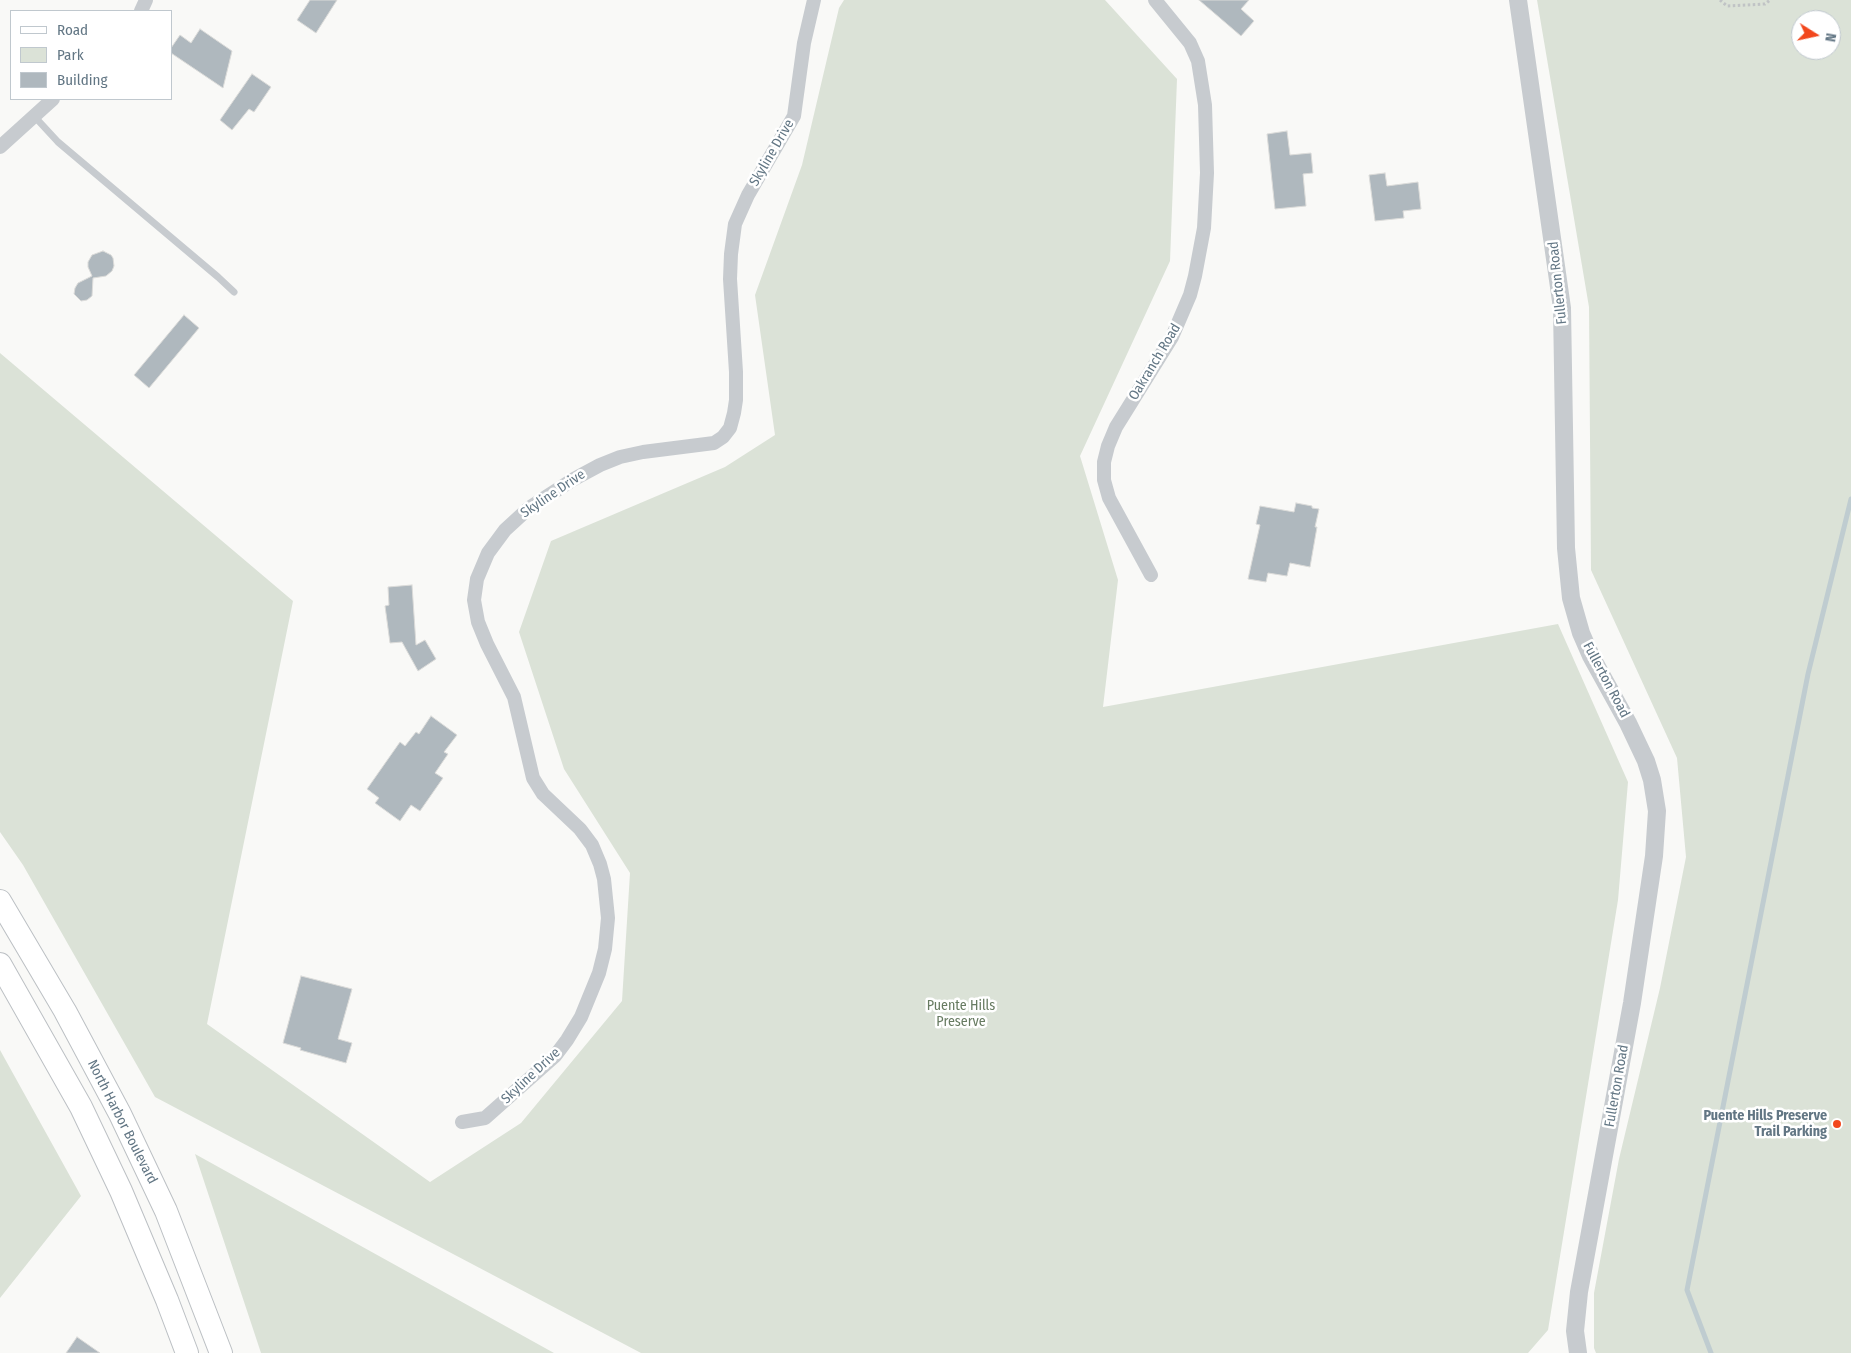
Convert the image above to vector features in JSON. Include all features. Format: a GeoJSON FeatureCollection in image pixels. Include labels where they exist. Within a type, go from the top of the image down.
{"type":"FeatureCollection","features":[{"type":"Feature","properties":{"kind":"main road","name":"North Harbor Boulevard"},"geometry":{"type":"LineString","coordinates":[[0,901],[65,1011],[120,1114],[166,1211],[221,1353]]}},
{"type":"Feature","properties":{"kind":"main road"},"geometry":{"type":"LineString","coordinates":[[0,964],[81,1107],[121,1191],[187,1353]]}},
{"type":"Feature","properties":{"kind":"street","name":"Skyline Drive"},"geometry":{"type":"LineString","coordinates":[[462,1122],[486,1118],[554,1056],[567,1040],[582,1017],[599,973],[605,949],[608,918],[603,874],[592,846],[580,829],[540,790],[530,770],[514,697],[478,622],[474,600],[477,580],[488,553],[505,530],[529,508],[574,479],[593,468],[620,457],[643,452],[714,443],[723,437],[730,428],[736,400],[730,286],[731,254],[735,224],[748,195],[794,116],[804,43],[814,0]]}},
{"type":"Feature","properties":{"kind":"street","name":"Oakranch Road"},"geometry":{"type":"LineString","coordinates":[[1152,575],[1109,498],[1104,480],[1104,462],[1108,446],[1116,428],[1172,337],[1190,295],[1197,269],[1204,228],[1207,173],[1205,105],[1198,61],[1190,43],[1155,0]]}},
{"type":"Feature","properties":{"kind":"street","name":"Fullerton Road"},"geometry":{"type":"LineString","coordinates":[[1518,0],[1541,149],[1562,308],[1566,548],[1571,598],[1591,656],[1628,723],[1646,761],[1657,807],[1656,843],[1632,1004],[1579,1292],[1575,1331],[1578,1353]]}},
{"type":"Feature","properties":{"kind":"street"},"geometry":{"type":"LineString","coordinates":[[0,147],[52,100]]}},
{"type":"Feature","properties":{"kind":"lane"},"geometry":{"type":"LineString","coordinates":[[34,116],[58,142],[234,292]]}},
{"type":"Feature","properties":{"kind":"path"},"geometry":{"type":"LineString","coordinates":[[1720,0],[1727,6],[1765,4],[1770,0]]}},
{"type":"Feature","properties":{"kind":"green space","name":"Puente Hills Preserve"},"geometry":{"type":"Polygon","coordinates":[[[844,0],[1105,0],[1177,79],[1170,261],[1080,456],[1118,580],[1103,707],[1558,624],[1628,782],[1618,900],[1548,1330],[1528,1353],[641,1353],[155,1097],[23,865],[0,832],[0,353],[293,601],[207,1024],[430,1182],[521,1123],[622,1001],[630,873],[564,769],[519,632],[551,541],[725,467],[775,435],[755,295],[802,165],[839,8],[844,0]]]}},
{"type":"Feature","properties":{"kind":"green space"},"geometry":{"type":"Polygon","coordinates":[[[1537,0],[1851,0],[1851,1353],[1596,1353],[1594,1348],[1594,1293],[1619,1159],[1660,988],[1686,857],[1677,758],[1591,570],[1589,307],[1537,0]]]}},
{"type":"Feature","properties":{"kind":"green space"},"geometry":{"type":"Polygon","coordinates":[[[0,1050],[81,1196],[0,1298],[0,1050]]]}},
{"type":"Feature","properties":{"kind":"green space"},"geometry":{"type":"Polygon","coordinates":[[[195,1154],[554,1353],[261,1353],[195,1154]]]}},
{"type":"Feature","properties":{"kind":"building"},"geometry":{"type":"Polygon","coordinates":[[[310,0],[337,0],[316,33],[297,20],[310,0]]]}},
{"type":"Feature","properties":{"kind":"building"},"geometry":{"type":"Polygon","coordinates":[[[1199,0],[1249,0],[1241,9],[1254,21],[1241,36],[1199,0]]]}},
{"type":"Feature","properties":{"kind":"building"},"geometry":{"type":"Polygon","coordinates":[[[200,29],[232,51],[223,88],[172,54],[172,47],[180,35],[191,43],[200,29]]]}},
{"type":"Feature","properties":{"kind":"building"},"geometry":{"type":"Polygon","coordinates":[[[252,74],[271,87],[254,112],[249,109],[232,130],[220,120],[252,74]]]}},
{"type":"Feature","properties":{"kind":"building"},"geometry":{"type":"Polygon","coordinates":[[[1287,131],[1290,155],[1311,153],[1313,173],[1303,174],[1306,206],[1275,209],[1267,134],[1287,131]]]}},
{"type":"Feature","properties":{"kind":"building"},"geometry":{"type":"Polygon","coordinates":[[[1385,173],[1387,186],[1418,182],[1421,209],[1403,211],[1404,218],[1375,221],[1369,175],[1385,173]]]}},
{"type":"Feature","properties":{"kind":"building"},"geometry":{"type":"Polygon","coordinates":[[[103,251],[113,258],[114,266],[112,271],[106,276],[93,278],[92,296],[87,300],[81,301],[74,294],[75,288],[78,283],[92,276],[88,262],[92,255],[103,251]]]}},
{"type":"Feature","properties":{"kind":"building"},"geometry":{"type":"Polygon","coordinates":[[[184,315],[199,328],[149,388],[134,375],[184,315]]]}},
{"type":"Feature","properties":{"kind":"building"},"geometry":{"type":"Polygon","coordinates":[[[1296,503],[1319,509],[1310,567],[1290,563],[1287,576],[1268,573],[1266,582],[1248,579],[1260,525],[1256,524],[1260,506],[1294,512],[1296,503]]]}},
{"type":"Feature","properties":{"kind":"building"},"geometry":{"type":"Polygon","coordinates":[[[412,585],[416,645],[425,640],[436,659],[418,671],[402,642],[390,643],[385,606],[389,605],[388,587],[412,585]]]}},
{"type":"Feature","properties":{"kind":"building"},"geometry":{"type":"Polygon","coordinates":[[[431,716],[457,735],[444,752],[448,754],[435,773],[443,778],[420,811],[411,805],[400,821],[375,803],[379,798],[367,789],[400,742],[405,746],[416,732],[419,734],[431,716]]]}},
{"type":"Feature","properties":{"kind":"building"},"geometry":{"type":"Polygon","coordinates":[[[301,976],[352,989],[338,1039],[352,1043],[346,1063],[300,1050],[301,1048],[283,1043],[301,976]]]}},
{"type":"Feature","properties":{"kind":"building"},"geometry":{"type":"Polygon","coordinates":[[[77,1337],[100,1353],[66,1353],[77,1337]]]}},
{"type":"Feature","properties":{"kind":"waterway"},"geometry":{"type":"LineString","coordinates":[[1711,1353],[1687,1290],[1808,674],[1851,499]]}},
{"type":"Feature","properties":{"kind":"place","name":"Puente Hills Preserve Trail Parking"},"geometry":{"type":"Point","coordinates":[1837,1124]}}]}
